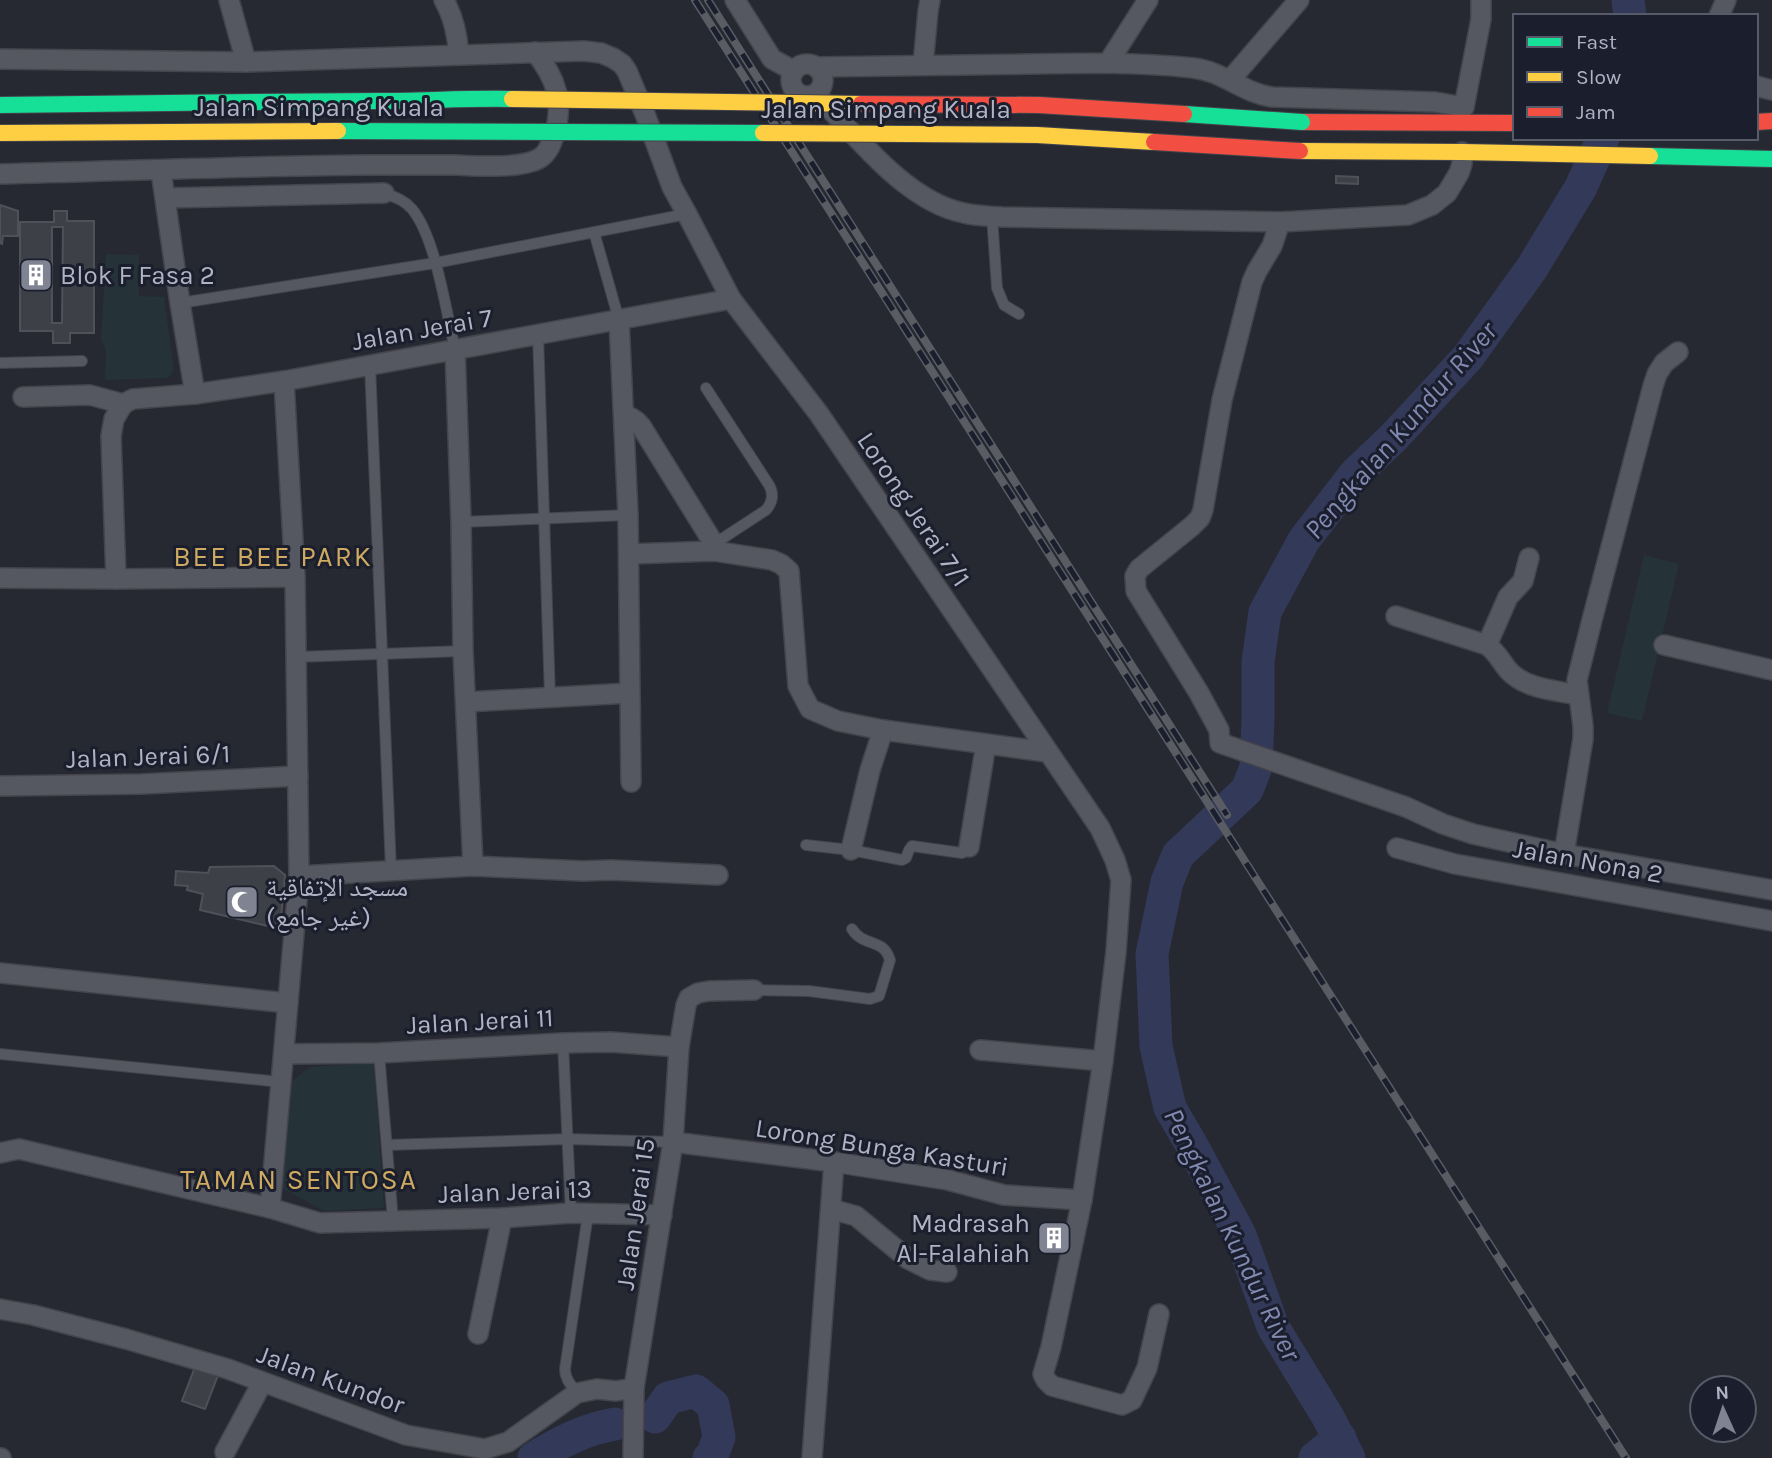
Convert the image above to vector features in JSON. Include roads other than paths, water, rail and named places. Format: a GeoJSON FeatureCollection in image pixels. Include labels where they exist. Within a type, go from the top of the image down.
{"type":"FeatureCollection","features":[{"type":"Feature","properties":{"kind":"main road","name":"Jalan Simpang Kuala"},"geometry":{"type":"LineString","coordinates":[[0,105],[382,101],[471,97],[660,103],[1039,105],[1302,122],[1469,115],[1513,123]]}},
{"type":"Feature","properties":{"kind":"main road","name":"Jalan Simpang Kuala"},"geometry":{"type":"LineString","coordinates":[[0,133],[379,131],[1037,135],[1300,151],[1772,159]]}},
{"type":"Feature","properties":{"kind":"street"},"geometry":{"type":"LineString","coordinates":[[229,0],[246,62]]}},
{"type":"Feature","properties":{"kind":"street"},"geometry":{"type":"LineString","coordinates":[[444,0],[453,18],[459,55]]}},
{"type":"Feature","properties":{"kind":"street"},"geometry":{"type":"LineString","coordinates":[[735,0],[772,59],[794,71]]}},
{"type":"Feature","properties":{"kind":"street"},"geometry":{"type":"LineString","coordinates":[[923,65],[930,0]]}},
{"type":"Feature","properties":{"kind":"street"},"geometry":{"type":"LineString","coordinates":[[1108,63],[1148,0]]}},
{"type":"Feature","properties":{"kind":"street"},"geometry":{"type":"LineString","coordinates":[[1231,79],[1299,0]]}},
{"type":"Feature","properties":{"kind":"street"},"geometry":{"type":"LineString","coordinates":[[816,67],[822,78],[820,89],[803,96],[797,93],[791,83],[794,71],[804,64],[816,67],[1108,63],[1207,70],[1231,79],[1259,95],[1272,97],[1435,102],[1469,115],[1481,0]]}},
{"type":"Feature","properties":{"kind":"street","name":"Lorong Jerai 7/1"},"geometry":{"type":"LineString","coordinates":[[0,59],[246,62],[584,51],[601,53],[622,64],[645,114],[672,187],[731,299],[819,414],[1100,828],[1115,860],[1121,880],[1116,952],[1103,1061],[1082,1200],[1043,1374],[1046,1380],[1052,1387],[1122,1405],[1132,1400],[1147,1368],[1159,1314]]}},
{"type":"Feature","properties":{"kind":"street"},"geometry":{"type":"LineString","coordinates":[[0,174],[365,165],[498,166],[530,162],[542,157],[550,146],[559,119],[558,95],[546,65],[536,52]]}},
{"type":"Feature","properties":{"kind":"street"},"geometry":{"type":"LineString","coordinates":[[815,93],[898,179],[919,194],[962,213],[992,216],[1280,222],[1408,215],[1432,205],[1447,192],[1459,173],[1462,152]]}},
{"type":"Feature","properties":{"kind":"street"},"geometry":{"type":"LineString","coordinates":[[161,171],[195,394]]}},
{"type":"Feature","properties":{"kind":"street"},"geometry":{"type":"LineString","coordinates":[[165,198],[384,193]]}},
{"type":"Feature","properties":{"kind":"street"},"geometry":{"type":"LineString","coordinates":[[1280,222],[1272,246],[1252,282],[1223,400],[1200,518],[1139,569],[1135,576],[1136,591],[1199,693],[1227,745],[1406,807],[1473,834],[1564,854],[1772,890]]}},
{"type":"Feature","properties":{"kind":"street","name":"Jalan Jerai 7"},"geometry":{"type":"LineString","coordinates":[[123,404],[133,399],[195,394],[284,381],[731,299]]}},
{"type":"Feature","properties":{"kind":"street"},"geometry":{"type":"LineString","coordinates":[[619,320],[629,554],[631,782]]}},
{"type":"Feature","properties":{"kind":"street"},"geometry":{"type":"LineString","coordinates":[[455,349],[463,651],[473,866]]}},
{"type":"Feature","properties":{"kind":"street"},"geometry":{"type":"LineString","coordinates":[[1564,854],[1583,738],[1577,681],[1653,386],[1664,363],[1678,352]]}},
{"type":"Feature","properties":{"kind":"street"},"geometry":{"type":"LineString","coordinates":[[270,1208],[299,876],[295,577],[284,381]]}},
{"type":"Feature","properties":{"kind":"street"},"geometry":{"type":"LineString","coordinates":[[23,397],[90,396],[123,404],[114,419],[111,436],[117,579]]}},
{"type":"Feature","properties":{"kind":"street"},"geometry":{"type":"LineString","coordinates":[[624,416],[630,417],[641,426],[714,548]]}},
{"type":"Feature","properties":{"kind":"street"},"geometry":{"type":"LineString","coordinates":[[629,554],[714,548],[772,560],[789,570],[798,686],[810,709],[838,721],[883,730],[1047,752]]}},
{"type":"Feature","properties":{"kind":"street"},"geometry":{"type":"LineString","coordinates":[[1487,645],[1508,597],[1523,581],[1529,558]]}},
{"type":"Feature","properties":{"kind":"street"},"geometry":{"type":"LineString","coordinates":[[0,578],[295,577]]}},
{"type":"Feature","properties":{"kind":"street"},"geometry":{"type":"LineString","coordinates":[[1396,616],[1487,645],[1518,679],[1540,688],[1578,695]]}},
{"type":"Feature","properties":{"kind":"street"},"geometry":{"type":"LineString","coordinates":[[1664,645],[1772,670]]}},
{"type":"Feature","properties":{"kind":"street"},"geometry":{"type":"LineString","coordinates":[[466,702],[630,693]]}},
{"type":"Feature","properties":{"kind":"street"},"geometry":{"type":"LineString","coordinates":[[851,850],[870,770],[883,730]]}},
{"type":"Feature","properties":{"kind":"street"},"geometry":{"type":"LineString","coordinates":[[969,847],[986,744]]}},
{"type":"Feature","properties":{"kind":"street","name":"Jalan Jerai 6/1"},"geometry":{"type":"LineString","coordinates":[[0,786],[142,784],[298,776]]}},
{"type":"Feature","properties":{"kind":"street","name":"Jalan Nona 2"},"geometry":{"type":"LineString","coordinates":[[1397,848],[1455,864],[1772,921]]}},
{"type":"Feature","properties":{"kind":"street"},"geometry":{"type":"LineString","coordinates":[[299,876],[473,866],[718,875]]}},
{"type":"Feature","properties":{"kind":"street"},"geometry":{"type":"LineString","coordinates":[[0,973],[288,1003]]}},
{"type":"Feature","properties":{"kind":"street","name":"Jalan Jerai 15"},"geometry":{"type":"LineString","coordinates":[[633,1458],[634,1388],[673,1142],[679,1047],[686,1006],[690,998],[698,993],[754,990]]}},
{"type":"Feature","properties":{"kind":"street","name":"Jalan Jerai 11"},"geometry":{"type":"LineString","coordinates":[[284,1054],[379,1053],[610,1042],[679,1047]]}},
{"type":"Feature","properties":{"kind":"street"},"geometry":{"type":"LineString","coordinates":[[980,1050],[1103,1061]]}},
{"type":"Feature","properties":{"kind":"street","name":"Lorong Bunga Kasturi"},"geometry":{"type":"LineString","coordinates":[[673,1142],[834,1162],[948,1180],[1004,1195],[1082,1200]]}},
{"type":"Feature","properties":{"kind":"street","name":"Jalan Jerai 13"},"geometry":{"type":"LineString","coordinates":[[0,1153],[19,1149],[270,1208],[320,1223],[580,1213],[662,1214]]}},
{"type":"Feature","properties":{"kind":"street"},"geometry":{"type":"LineString","coordinates":[[812,1458],[834,1162]]}},
{"type":"Feature","properties":{"kind":"street"},"geometry":{"type":"LineString","coordinates":[[831,1209],[856,1216],[908,1259],[930,1270],[947,1272]]}},
{"type":"Feature","properties":{"kind":"street"},"geometry":{"type":"LineString","coordinates":[[478,1334],[502,1218]]}},
{"type":"Feature","properties":{"kind":"street","name":"Jalan Kundor"},"geometry":{"type":"LineString","coordinates":[[0,1309],[126,1339],[228,1369],[406,1435],[485,1449],[508,1442],[577,1393]]}},
{"type":"Feature","properties":{"kind":"street"},"geometry":{"type":"LineString","coordinates":[[225,1452],[261,1382]]}},
{"type":"Feature","properties":{"kind":"street"},"geometry":{"type":"LineString","coordinates":[[577,1393],[597,1389],[616,1391],[634,1388]]}},
{"type":"Feature","properties":{"kind":"lane"},"geometry":{"type":"LineString","coordinates":[[384,193],[400,198],[420,221],[435,263],[455,349]]}},
{"type":"Feature","properties":{"kind":"lane"},"geometry":{"type":"LineString","coordinates":[[180,303],[435,263],[687,214]]}},
{"type":"Feature","properties":{"kind":"lane"},"geometry":{"type":"LineString","coordinates":[[992,216],[997,288],[1004,305],[1019,314]]}},
{"type":"Feature","properties":{"kind":"lane"},"geometry":{"type":"LineString","coordinates":[[594,232],[619,320]]}},
{"type":"Feature","properties":{"kind":"lane"},"geometry":{"type":"LineString","coordinates":[[538,334],[550,697]]}},
{"type":"Feature","properties":{"kind":"lane"},"geometry":{"type":"LineString","coordinates":[[0,363],[82,361]]}},
{"type":"Feature","properties":{"kind":"lane"},"geometry":{"type":"LineString","coordinates":[[370,365],[391,870]]}},
{"type":"Feature","properties":{"kind":"lane"},"geometry":{"type":"LineString","coordinates":[[706,388],[769,485],[773,496],[766,510],[714,548]]}},
{"type":"Feature","properties":{"kind":"lane"},"geometry":{"type":"LineString","coordinates":[[461,522],[628,516]]}},
{"type":"Feature","properties":{"kind":"lane"},"geometry":{"type":"LineString","coordinates":[[296,657],[463,651]]}},
{"type":"Feature","properties":{"kind":"lane"},"geometry":{"type":"LineString","coordinates":[[806,845],[902,860],[912,846],[962,853],[969,847]]}},
{"type":"Feature","properties":{"kind":"lane"},"geometry":{"type":"LineString","coordinates":[[754,990],[809,991],[870,999],[879,996],[890,960],[889,955],[884,948],[859,938],[852,929]]}},
{"type":"Feature","properties":{"kind":"lane"},"geometry":{"type":"LineString","coordinates":[[564,1043],[568,1139],[580,1213],[565,1376],[577,1393]]}},
{"type":"Feature","properties":{"kind":"lane"},"geometry":{"type":"LineString","coordinates":[[379,1053],[393,1221]]}},
{"type":"Feature","properties":{"kind":"lane"},"geometry":{"type":"LineString","coordinates":[[0,1054],[281,1082]]}},
{"type":"Feature","properties":{"kind":"lane"},"geometry":{"type":"LineString","coordinates":[[387,1144],[568,1139],[673,1142]]}},
{"type":"Feature","properties":{"kind":"waterway","name":"Pengkalan Kundur River"},"geometry":{"type":"LineString","coordinates":[[1628,0],[1630,14]]}},
{"type":"Feature","properties":{"kind":"waterway","name":"Pengkalan Kundur River"},"geometry":{"type":"LineString","coordinates":[[1349,1458],[1328,1417],[1273,1327],[1240,1235],[1170,1108],[1156,1046],[1152,954],[1167,882],[1178,855],[1247,790],[1256,767],[1258,662],[1265,612],[1304,540],[1355,474],[1393,438],[1468,357],[1532,268],[1581,187],[1602,140]]}},
{"type":"Feature","properties":{"kind":"waterway"},"geometry":{"type":"LineString","coordinates":[[655,1417],[668,1398],[696,1391],[713,1405],[719,1437],[709,1458]]}},
{"type":"Feature","properties":{"kind":"waterway"},"geometry":{"type":"LineString","coordinates":[[534,1458],[573,1437],[615,1424]]}},
{"type":"Feature","properties":{"kind":"waterway"},"geometry":{"type":"LineString","coordinates":[[1315,1458],[1340,1438]]}},
{"type":"Feature","properties":{"kind":"railway"},"geometry":{"type":"LineString","coordinates":[[695,0],[1626,1458]]}},
{"type":"Feature","properties":{"kind":"railway"},"geometry":{"type":"LineString","coordinates":[[708,0],[1227,815]]}},
{"type":"Feature","properties":{"kind":"place","name":"Blok F Fasa 2"},"geometry":{"type":"Point","coordinates":[36,275]}},
{"type":"Feature","properties":{"kind":"place","name":"مسجد الإتفاقية (غير جامع)"},"geometry":{"type":"Point","coordinates":[242,902]}},
{"type":"Feature","properties":{"kind":"place","name":"Madrasah Al-Falahiah"},"geometry":{"type":"Point","coordinates":[1054,1238]}},
{"type":"Feature","properties":{"kind":"district","name":"BEE BEE PARK"},"geometry":{"type":"Point","coordinates":[273,556]}},
{"type":"Feature","properties":{"kind":"district","name":"TAMAN SENTOSA"},"geometry":{"type":"Point","coordinates":[299,1179]}}]}
